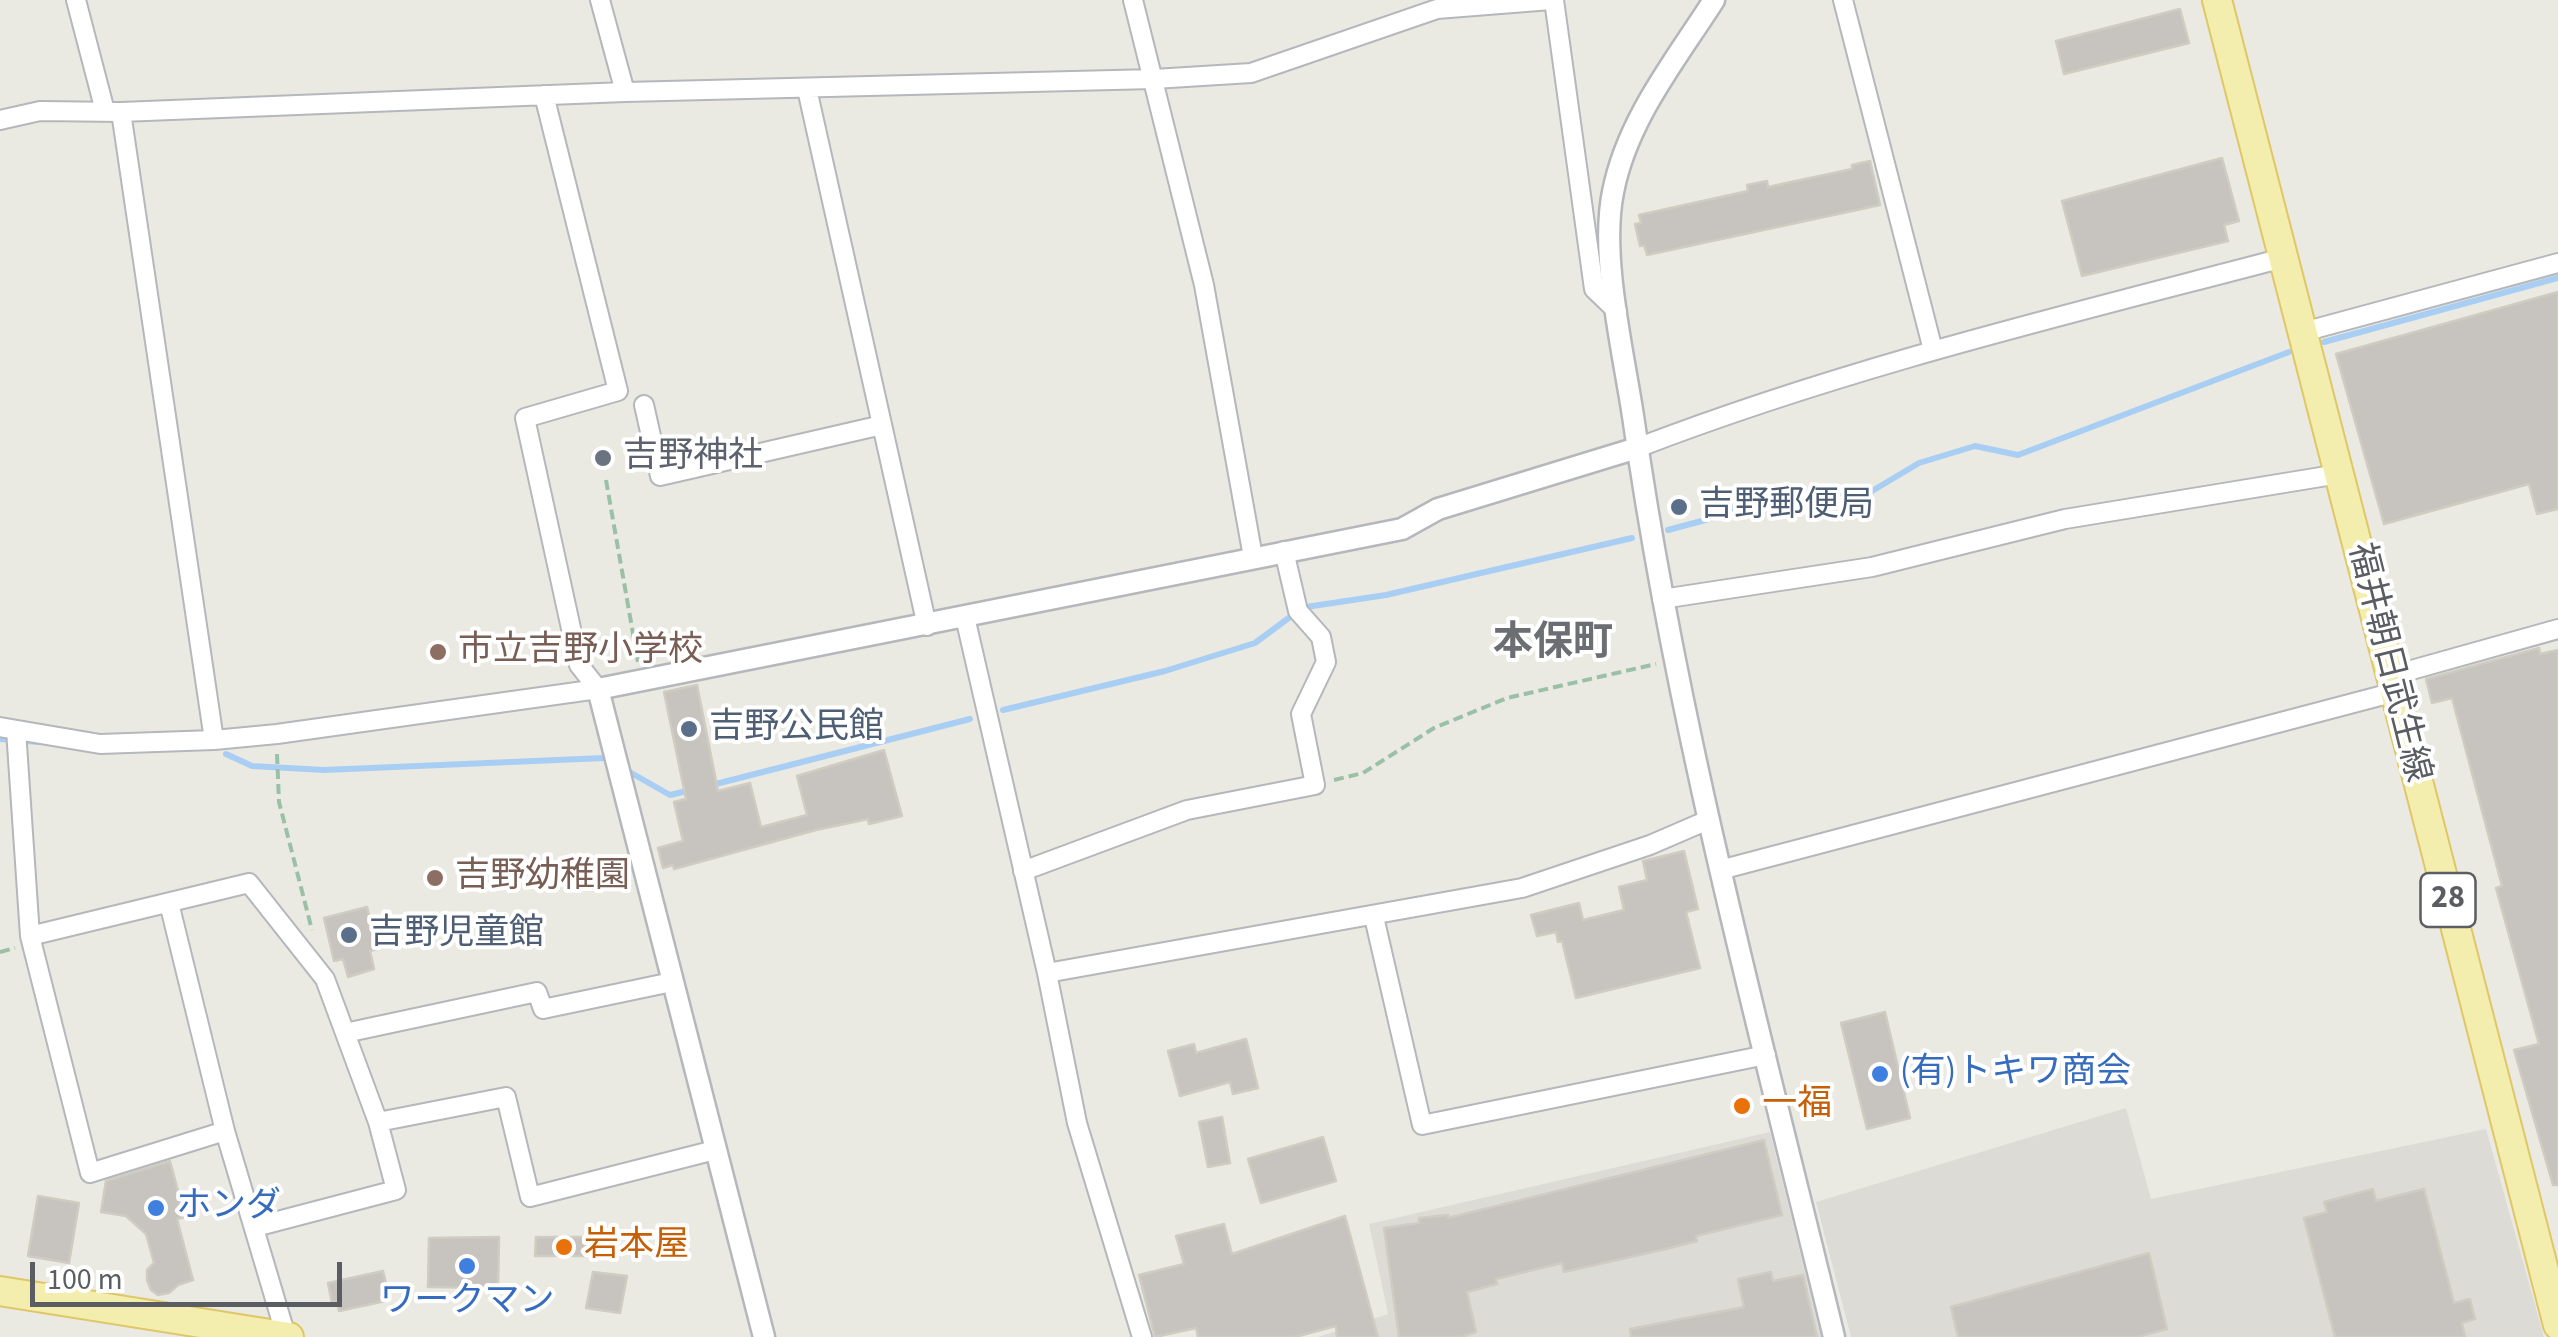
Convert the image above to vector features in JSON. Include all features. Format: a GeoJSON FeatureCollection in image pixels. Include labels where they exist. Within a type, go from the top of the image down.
{"type":"FeatureCollection","features":[{"type":"Feature","properties":{"kind":"main road","name":"福井朝日武生線"},"geometry":{"type":"LineString","coordinates":[[2217,0],[2558,1325]]}},
{"type":"Feature","properties":{"kind":"main road"},"geometry":{"type":"LineString","coordinates":[[0,1291],[288,1337]]}},
{"type":"Feature","properties":{"kind":"street"},"geometry":{"type":"LineString","coordinates":[[76,0],[113,112],[214,740]]}},
{"type":"Feature","properties":{"kind":"street"},"geometry":{"type":"LineString","coordinates":[[600,0],[624,92]]}},
{"type":"Feature","properties":{"kind":"street"},"geometry":{"type":"LineString","coordinates":[[1133,0],[1204,285],[1253,558]]}},
{"type":"Feature","properties":{"kind":"street"},"geometry":{"type":"LineString","coordinates":[[0,120],[40,110],[113,112],[1251,73],[1437,9],[1552,0],[1594,289],[1618,311]]}},
{"type":"Feature","properties":{"kind":"street"},"geometry":{"type":"LineString","coordinates":[[1714,0],[1628,138],[1612,194],[1608,260],[1662,599],[1708,820],[1834,1337]]}},
{"type":"Feature","properties":{"kind":"street"},"geometry":{"type":"LineString","coordinates":[[1844,0],[1933,350]]}},
{"type":"Feature","properties":{"kind":"street"},"geometry":{"type":"LineString","coordinates":[[806,89],[927,626]]}},
{"type":"Feature","properties":{"kind":"street"},"geometry":{"type":"LineString","coordinates":[[544,95],[618,391],[525,418],[579,664],[598,689],[764,1337]]}},
{"type":"Feature","properties":{"kind":"street"},"geometry":{"type":"LineString","coordinates":[[225,1131],[90,1173],[30,936],[8,728],[100,744],[214,740],[598,689],[1402,529],[1438,509],[1637,448],[1746,406],[1933,350],[2283,258]]}},
{"type":"Feature","properties":{"kind":"street"},"geometry":{"type":"LineString","coordinates":[[2302,332],[2558,262]]}},
{"type":"Feature","properties":{"kind":"street"},"geometry":{"type":"LineString","coordinates":[[644,405],[660,476],[882,424]]}},
{"type":"Feature","properties":{"kind":"street"},"geometry":{"type":"LineString","coordinates":[[1662,599],[1872,567],[2065,519],[2339,474]]}},
{"type":"Feature","properties":{"kind":"street"},"geometry":{"type":"LineString","coordinates":[[1023,871],[1188,810],[1315,785],[1302,714],[1326,662],[1321,637],[1298,611],[1284,552]]}},
{"type":"Feature","properties":{"kind":"street"},"geometry":{"type":"LineString","coordinates":[[964,616],[1077,1123],[1142,1337]]}},
{"type":"Feature","properties":{"kind":"street"},"geometry":{"type":"LineString","coordinates":[[1720,870],[2393,684],[2558,628]]}},
{"type":"Feature","properties":{"kind":"street"},"geometry":{"type":"LineString","coordinates":[[1046,972],[1522,888],[1708,820]]}},
{"type":"Feature","properties":{"kind":"street"},"geometry":{"type":"LineString","coordinates":[[30,936],[249,883],[324,979],[378,1122],[396,1190],[255,1228]]}},
{"type":"Feature","properties":{"kind":"street"},"geometry":{"type":"LineString","coordinates":[[169,903],[225,1131],[288,1337]]}},
{"type":"Feature","properties":{"kind":"street"},"geometry":{"type":"LineString","coordinates":[[1374,916],[1422,1124],[1766,1055]]}},
{"type":"Feature","properties":{"kind":"street"},"geometry":{"type":"LineString","coordinates":[[345,1032],[537,992],[543,1010],[672,982]]}},
{"type":"Feature","properties":{"kind":"street"},"geometry":{"type":"LineString","coordinates":[[378,1122],[506,1096],[530,1198],[715,1150]]}},
{"type":"Feature","properties":{"kind":"path"},"geometry":{"type":"LineString","coordinates":[[606,480],[641,681]]}},
{"type":"Feature","properties":{"kind":"path"},"geometry":{"type":"LineString","coordinates":[[1315,785],[1364,773],[1434,728],[1507,698],[1676,660]]}},
{"type":"Feature","properties":{"kind":"path"},"geometry":{"type":"LineString","coordinates":[[276,734],[279,802],[324,979]]}},
{"type":"Feature","properties":{"kind":"shaded area"},"geometry":{"type":"Polygon","coordinates":[[[2126,1108],[2151,1199],[2486,1129],[2544,1337],[1851,1337],[1816,1202],[2126,1108]]]}},
{"type":"Feature","properties":{"kind":"shaded area"},"geometry":{"type":"Polygon","coordinates":[[[1770,1132],[1821,1337],[1318,1337],[1388,1314],[1369,1224],[1770,1132]]]}},
{"type":"Feature","properties":{"kind":"building"},"geometry":{"type":"Polygon","coordinates":[[[2180,9],[2189,43],[2064,74],[2056,41],[2180,9]]]}},
{"type":"Feature","properties":{"kind":"building"},"geometry":{"type":"Polygon","coordinates":[[[2222,158],[2239,221],[2224,225],[2228,241],[2082,276],[2062,201],[2222,158]]]}},
{"type":"Feature","properties":{"kind":"building"},"geometry":{"type":"Polygon","coordinates":[[[1870,161],[1880,205],[1647,255],[1644,245],[1640,246],[1635,224],[1641,223],[1639,215],[1748,191],[1747,185],[1767,181],[1768,187],[1852,169],[1852,165],[1870,161]]]}},
{"type":"Feature","properties":{"kind":"building"},"geometry":{"type":"Polygon","coordinates":[[[2558,292],[2558,509],[2537,514],[2529,484],[2384,524],[2336,354],[2558,292]]]}},
{"type":"Feature","properties":{"kind":"building"},"geometry":{"type":"Polygon","coordinates":[[[2539,648],[2540,654],[2558,650],[2558,1185],[2553,1185],[2514,1050],[2539,1044],[2496,888],[2502,886],[2452,698],[2432,703],[2426,679],[2539,648]]]}},
{"type":"Feature","properties":{"kind":"building"},"geometry":{"type":"Polygon","coordinates":[[[697,685],[718,791],[750,783],[761,827],[807,815],[797,776],[884,750],[902,816],[816,830],[674,869],[673,865],[663,868],[658,848],[683,841],[674,802],[686,799],[664,692],[697,685]]]}},
{"type":"Feature","properties":{"kind":"building"},"geometry":{"type":"Polygon","coordinates":[[[1684,851],[1698,909],[1686,912],[1700,968],[1576,998],[1562,941],[1558,942],[1556,932],[1537,936],[1531,915],[1579,903],[1583,920],[1624,910],[1619,887],[1647,880],[1643,861],[1684,851]]]}},
{"type":"Feature","properties":{"kind":"building"},"geometry":{"type":"Polygon","coordinates":[[[367,907],[377,949],[370,951],[374,969],[348,977],[343,959],[334,961],[324,918],[367,907]]]}},
{"type":"Feature","properties":{"kind":"building"},"geometry":{"type":"Polygon","coordinates":[[[1885,1012],[1910,1118],[1867,1129],[1841,1023],[1885,1012]]]}},
{"type":"Feature","properties":{"kind":"building"},"geometry":{"type":"Polygon","coordinates":[[[1246,1039],[1258,1088],[1233,1094],[1230,1082],[1180,1096],[1168,1051],[1194,1044],[1196,1053],[1246,1039]]]}},
{"type":"Feature","properties":{"kind":"building"},"geometry":{"type":"Polygon","coordinates":[[[1222,1117],[1230,1163],[1208,1167],[1199,1122],[1222,1117]]]}},
{"type":"Feature","properties":{"kind":"building"},"geometry":{"type":"Polygon","coordinates":[[[1323,1137],[1336,1181],[1261,1203],[1248,1159],[1323,1137]]]}},
{"type":"Feature","properties":{"kind":"building"},"geometry":{"type":"Polygon","coordinates":[[[1764,1140],[1782,1215],[1696,1236],[1697,1241],[1564,1272],[1562,1263],[1496,1279],[1497,1284],[1467,1292],[1476,1332],[1462,1337],[1399,1337],[1384,1228],[1419,1223],[1419,1218],[1448,1218],[1764,1140]]]}},
{"type":"Feature","properties":{"kind":"building"},"geometry":{"type":"Polygon","coordinates":[[[170,1161],[185,1217],[177,1219],[193,1280],[158,1295],[147,1280],[147,1270],[154,1263],[146,1234],[126,1216],[101,1212],[106,1181],[170,1161]]]}},
{"type":"Feature","properties":{"kind":"building"},"geometry":{"type":"Polygon","coordinates":[[[2373,1189],[2376,1201],[2424,1189],[2454,1303],[2470,1299],[2475,1319],[2462,1323],[2465,1337],[2335,1337],[2304,1218],[2327,1212],[2324,1202],[2373,1189]]]}},
{"type":"Feature","properties":{"kind":"building"},"geometry":{"type":"Polygon","coordinates":[[[38,1196],[79,1203],[69,1263],[28,1256],[38,1196]]]}},
{"type":"Feature","properties":{"kind":"building"},"geometry":{"type":"Polygon","coordinates":[[[1345,1216],[1378,1337],[1337,1337],[1336,1326],[1295,1337],[1198,1337],[1196,1328],[1155,1337],[1139,1275],[1184,1264],[1176,1236],[1224,1224],[1232,1254],[1345,1216]]]}},
{"type":"Feature","properties":{"kind":"building"},"geometry":{"type":"Polygon","coordinates":[[[499,1237],[498,1288],[428,1287],[429,1238],[499,1237]]]}},
{"type":"Feature","properties":{"kind":"building"},"geometry":{"type":"Polygon","coordinates":[[[536,1237],[587,1237],[586,1256],[535,1256],[536,1237]]]}},
{"type":"Feature","properties":{"kind":"building"},"geometry":{"type":"Polygon","coordinates":[[[2149,1253],[2167,1329],[2137,1337],[1958,1337],[1951,1307],[2149,1253]]]}},
{"type":"Feature","properties":{"kind":"building"},"geometry":{"type":"Polygon","coordinates":[[[383,1271],[390,1300],[339,1311],[337,1301],[332,1303],[328,1283],[383,1271]]]}},
{"type":"Feature","properties":{"kind":"building"},"geometry":{"type":"Polygon","coordinates":[[[593,1272],[627,1276],[620,1313],[586,1308],[593,1272]]]}},
{"type":"Feature","properties":{"kind":"building"},"geometry":{"type":"Polygon","coordinates":[[[1771,1272],[1773,1281],[1803,1275],[1817,1337],[1631,1337],[1630,1329],[1744,1307],[1738,1279],[1771,1272]]]}},
{"type":"Feature","properties":{"kind":"waterway"},"geometry":{"type":"LineString","coordinates":[[2324,342],[2558,278]]}},
{"type":"Feature","properties":{"kind":"waterway"},"geometry":{"type":"LineString","coordinates":[[1668,530],[1709,519],[1771,490],[1867,494],[1919,463],[1975,446],[2018,455],[2289,352]]}},
{"type":"Feature","properties":{"kind":"waterway"},"geometry":{"type":"LineString","coordinates":[[1306,607],[1386,595],[1632,538]]}},
{"type":"Feature","properties":{"kind":"waterway"},"geometry":{"type":"LineString","coordinates":[[1003,710],[1165,671],[1255,643],[1290,617]]}},
{"type":"Feature","properties":{"kind":"waterway"},"geometry":{"type":"LineString","coordinates":[[708,786],[970,719]]}},
{"type":"Feature","properties":{"kind":"waterway"},"geometry":{"type":"LineString","coordinates":[[0,739],[39,742]]}},
{"type":"Feature","properties":{"kind":"waterway"},"geometry":{"type":"LineString","coordinates":[[226,754],[252,766],[324,770],[604,758],[611,762]]}},
{"type":"Feature","properties":{"kind":"waterway"},"geometry":{"type":"LineString","coordinates":[[626,770],[670,795],[691,790]]}},
{"type":"Feature","properties":{"kind":"place","name":"吉野神社"},"geometry":{"type":"Point","coordinates":[603,458]}},
{"type":"Feature","properties":{"kind":"place","name":"吉野郵便局"},"geometry":{"type":"Point","coordinates":[1679,507]}},
{"type":"Feature","properties":{"kind":"place","name":"市立吉野小学校"},"geometry":{"type":"Point","coordinates":[438,652]}},
{"type":"Feature","properties":{"kind":"place","name":"吉野公民館"},"geometry":{"type":"Point","coordinates":[689,729]}},
{"type":"Feature","properties":{"kind":"place","name":"吉野幼稚園"},"geometry":{"type":"Point","coordinates":[435,878]}},
{"type":"Feature","properties":{"kind":"place","name":"吉野児童館"},"geometry":{"type":"Point","coordinates":[349,935]}},
{"type":"Feature","properties":{"kind":"place","name":"(有)トキワ商会"},"geometry":{"type":"Point","coordinates":[1880,1074]}},
{"type":"Feature","properties":{"kind":"place","name":"一福"},"geometry":{"type":"Point","coordinates":[1742,1106]}},
{"type":"Feature","properties":{"kind":"place","name":"ホンダ"},"geometry":{"type":"Point","coordinates":[156,1208]}},
{"type":"Feature","properties":{"kind":"place","name":"岩本屋"},"geometry":{"type":"Point","coordinates":[564,1247]}},
{"type":"Feature","properties":{"kind":"place","name":"ワークマン"},"geometry":{"type":"Point","coordinates":[467,1266]}},
{"type":"Feature","properties":{"kind":"district","name":"本保町"},"geometry":{"type":"Point","coordinates":[1553,645]}}]}
